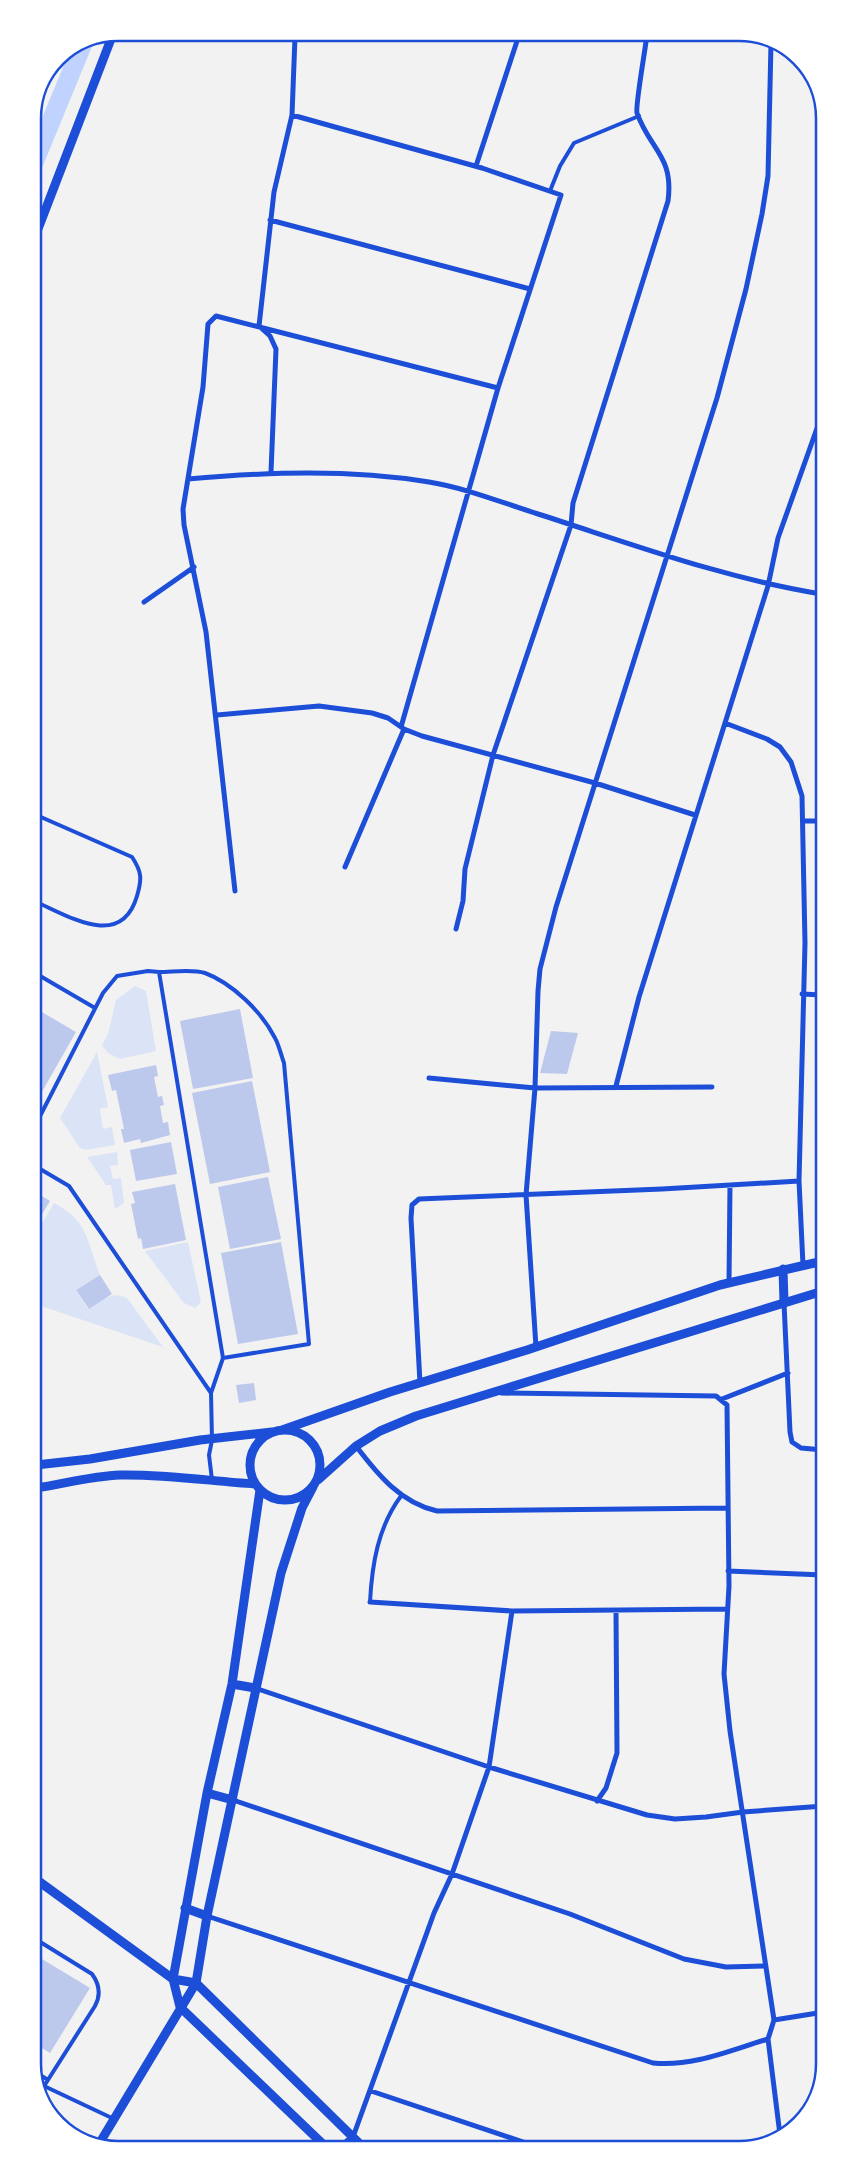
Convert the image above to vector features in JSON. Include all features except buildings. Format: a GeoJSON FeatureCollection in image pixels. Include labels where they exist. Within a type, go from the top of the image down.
{"type":"FeatureCollection","features":[{"type":"Feature","properties":{"kind":"street"},"geometry":{"type":"LineString","coordinates":[[259,326],[270,220],[280,159],[292,114],[295,41]]}},
{"type":"Feature","properties":{"kind":"street"},"geometry":{"type":"LineString","coordinates":[[476,166],[517,41]]}},
{"type":"Feature","properties":{"kind":"street"},"geometry":{"type":"LineString","coordinates":[[456,929],[463,902],[465,869],[493,755],[571,525],[573,504],[668,201],[670,185],[666,164],[636,111],[646,41]]}},
{"type":"Feature","properties":{"kind":"street"},"geometry":{"type":"LineString","coordinates":[[41,221],[109,42]]}},
{"type":"Feature","properties":{"kind":"street"},"geometry":{"type":"LineString","coordinates":[[536,1347],[526,1195],[535,1088],[536,1014],[540,969],[556,907],[732,345],[762,214],[768,176],[771,48]]}},
{"type":"Feature","properties":{"kind":"street"},"geometry":{"type":"LineString","coordinates":[[292,114],[476,166],[562,195],[498,388],[402,728],[344,867]]}},
{"type":"Feature","properties":{"kind":"street"},"geometry":{"type":"LineString","coordinates":[[270,220],[530,289]]}},
{"type":"Feature","properties":{"kind":"street"},"geometry":{"type":"LineString","coordinates":[[235,891],[217,715],[206,632],[184,517],[188,478],[203,387],[208,324],[216,316],[498,388]]}},
{"type":"Feature","properties":{"kind":"street"},"geometry":{"type":"LineString","coordinates":[[259,326],[270,336],[276,349],[271,472]]}},
{"type":"Feature","properties":{"kind":"street"},"geometry":{"type":"LineString","coordinates":[[616,1086],[639,997],[768,586],[778,538],[816,431]]}},
{"type":"Feature","properties":{"kind":"street"},"geometry":{"type":"LineString","coordinates":[[188,478],[271,472],[375,475],[431,482],[468,492],[667,557],[768,586],[816,593]]}},
{"type":"Feature","properties":{"kind":"street"},"geometry":{"type":"LineString","coordinates":[[144,602],[194,566]]}},
{"type":"Feature","properties":{"kind":"street"},"geometry":{"type":"LineString","coordinates":[[217,715],[319,706],[372,713],[388,718],[402,728],[430,739],[595,783],[695,815]]}},
{"type":"Feature","properties":{"kind":"street"},"geometry":{"type":"LineString","coordinates":[[725,723],[767,738],[780,747],[791,762],[799,782],[804,821],[805,943],[802,994],[799,1181],[803,1265]]}},
{"type":"Feature","properties":{"kind":"street"},"geometry":{"type":"LineString","coordinates":[[804,821],[816,821]]}},
{"type":"Feature","properties":{"kind":"street"},"geometry":{"type":"LineString","coordinates":[[802,994],[816,995]]}},
{"type":"Feature","properties":{"kind":"street"},"geometry":{"type":"LineString","coordinates":[[429,1078],[535,1088],[616,1086],[712,1087]]}},
{"type":"Feature","properties":{"kind":"street"},"geometry":{"type":"LineString","coordinates":[[420,1383],[412,1205],[419,1198],[526,1195],[799,1181]]}},
{"type":"Feature","properties":{"kind":"street"},"geometry":{"type":"LineString","coordinates":[[729,1283],[730,1185]]}},
{"type":"Feature","properties":{"kind":"street"},"geometry":{"type":"LineString","coordinates":[[41,1464],[90,1459],[200,1440],[282,1430],[420,1383],[729,1283],[816,1262]]}},
{"type":"Feature","properties":{"kind":"street"},"geometry":{"type":"LineString","coordinates":[[783,1269],[790,1432],[792,1442],[801,1448],[816,1449]]}},
{"type":"Feature","properties":{"kind":"street"},"geometry":{"type":"LineString","coordinates":[[41,1487],[118,1475],[166,1475],[257,1487],[272,1498],[283,1501],[305,1495],[356,1446],[380,1431],[416,1416],[496,1393],[816,1293]]}},
{"type":"Feature","properties":{"kind":"street"},"geometry":{"type":"LineString","coordinates":[[722,1399],[788,1372]]}},
{"type":"Feature","properties":{"kind":"street"},"geometry":{"type":"LineString","coordinates":[[496,1393],[716,1396],[727,1405],[728,1571],[724,1674],[730,1731],[774,2020],[768,2039],[779,2129]]}},
{"type":"Feature","properties":{"kind":"street"},"geometry":{"type":"LineString","coordinates":[[102,2139],[196,1983],[207,1916],[233,1800],[255,1688],[285,1557],[302,1508],[315,1484],[320,1462],[314,1445],[301,1434],[282,1430]]}},
{"type":"Feature","properties":{"kind":"street"},"geometry":{"type":"LineString","coordinates":[[272,1432],[256,1445],[251,1454],[249,1464],[257,1487],[232,1684],[207,1793],[184,1908],[173,1978],[180,2007],[320,2141]]}},
{"type":"Feature","properties":{"kind":"street"},"geometry":{"type":"LineString","coordinates":[[356,1446],[372,1467],[401,1496],[420,1507],[457,1512],[727,1508]]}},
{"type":"Feature","properties":{"kind":"street"},"geometry":{"type":"LineString","coordinates":[[728,1571],[816,1575]]}},
{"type":"Feature","properties":{"kind":"street"},"geometry":{"type":"LineString","coordinates":[[370,1602],[512,1612],[727,1609]]}},
{"type":"Feature","properties":{"kind":"street"},"geometry":{"type":"LineString","coordinates":[[597,1801],[606,1788],[617,1753],[616,1611]]}},
{"type":"Feature","properties":{"kind":"street"},"geometry":{"type":"LineString","coordinates":[[349,2141],[353,2137],[371,2091],[434,1913],[452,1874],[489,1767],[512,1612]]}},
{"type":"Feature","properties":{"kind":"street"},"geometry":{"type":"LineString","coordinates":[[232,1684],[255,1688],[489,1767],[647,1815],[675,1819],[706,1818],[743,1812],[816,1807]]}},
{"type":"Feature","properties":{"kind":"street"},"geometry":{"type":"LineString","coordinates":[[207,1793],[233,1800],[570,1914],[684,1959],[726,1967],[766,1966]]}},
{"type":"Feature","properties":{"kind":"street"},"geometry":{"type":"LineString","coordinates":[[41,1884],[173,1978],[196,1983],[357,2141]]}},
{"type":"Feature","properties":{"kind":"street"},"geometry":{"type":"LineString","coordinates":[[184,1908],[408,1984],[653,2063],[672,2065],[689,2062],[768,2039]]}},
{"type":"Feature","properties":{"kind":"street"},"geometry":{"type":"LineString","coordinates":[[774,2020],[816,2013]]}},
{"type":"Feature","properties":{"kind":"street"},"geometry":{"type":"LineString","coordinates":[[371,2091],[523,2141]]}},
{"type":"Feature","properties":{"kind":"lane"},"geometry":{"type":"LineString","coordinates":[[550,191],[560,166],[574,143],[639,116]]}},
{"type":"Feature","properties":{"kind":"lane"},"geometry":{"type":"LineString","coordinates":[[41,817],[132,857],[140,869],[140,886],[135,903],[125,918],[106,927],[89,925],[41,904]]}},
{"type":"Feature","properties":{"kind":"lane"},"geometry":{"type":"LineString","coordinates":[[41,1114],[103,993],[117,976],[148,971],[204,973],[221,982],[248,1003],[266,1023],[276,1038],[284,1063],[309,1344],[223,1358]]}},
{"type":"Feature","properties":{"kind":"lane"},"geometry":{"type":"LineString","coordinates":[[159,972],[223,1358],[211,1393],[212,1440],[209,1461],[212,1482]]}},
{"type":"Feature","properties":{"kind":"lane"},"geometry":{"type":"LineString","coordinates":[[41,977],[95,1008]]}},
{"type":"Feature","properties":{"kind":"lane"},"geometry":{"type":"LineString","coordinates":[[41,1169],[70,1186],[211,1393]]}},
{"type":"Feature","properties":{"kind":"lane"},"geometry":{"type":"LineString","coordinates":[[370,1602],[374,1557],[381,1532],[390,1510],[401,1496]]}},
{"type":"Feature","properties":{"kind":"lane"},"geometry":{"type":"LineString","coordinates":[[41,1942],[92,1974],[96,1980],[99,1994],[95,2006],[44,2085]]}},
{"type":"Feature","properties":{"kind":"lane"},"geometry":{"type":"LineString","coordinates":[[43,2077],[48,2080]]}},
{"type":"Feature","properties":{"kind":"lane"},"geometry":{"type":"LineString","coordinates":[[45,2086],[114,2119]]}},
{"type":"Feature","properties":{"kind":"shaded area"},"geometry":{"type":"Polygon","coordinates":[[[135,986],[146,991],[156,1051],[120,1059],[108,1053],[102,1045],[108,1034],[116,1000],[135,986]]]}},
{"type":"Feature","properties":{"kind":"shaded area"},"geometry":{"type":"Polygon","coordinates":[[[97,1052],[108,1107],[100,1109],[103,1129],[112,1127],[115,1145],[85,1150],[80,1148],[60,1118],[97,1052]]]}},
{"type":"Feature","properties":{"kind":"shaded area"},"geometry":{"type":"Polygon","coordinates":[[[117,1152],[118,1165],[110,1166],[113,1179],[121,1178],[124,1203],[115,1209],[111,1185],[106,1185],[87,1157],[117,1152]]]}},
{"type":"Feature","properties":{"kind":"shaded area"},"geometry":{"type":"Polygon","coordinates":[[[54,1203],[74,1217],[85,1233],[100,1275],[76,1290],[88,1309],[112,1296],[116,1295],[127,1298],[163,1347],[41,1306],[41,1225],[54,1203]]]}},
{"type":"Feature","properties":{"kind":"shaded area"},"geometry":{"type":"Polygon","coordinates":[[[188,1242],[201,1302],[195,1308],[184,1303],[145,1251],[188,1242]]]}},
{"type":"Feature","properties":{"kind":"waterway"},"geometry":{"type":"LineString","coordinates":[[41,146],[79,52]]}}]}
